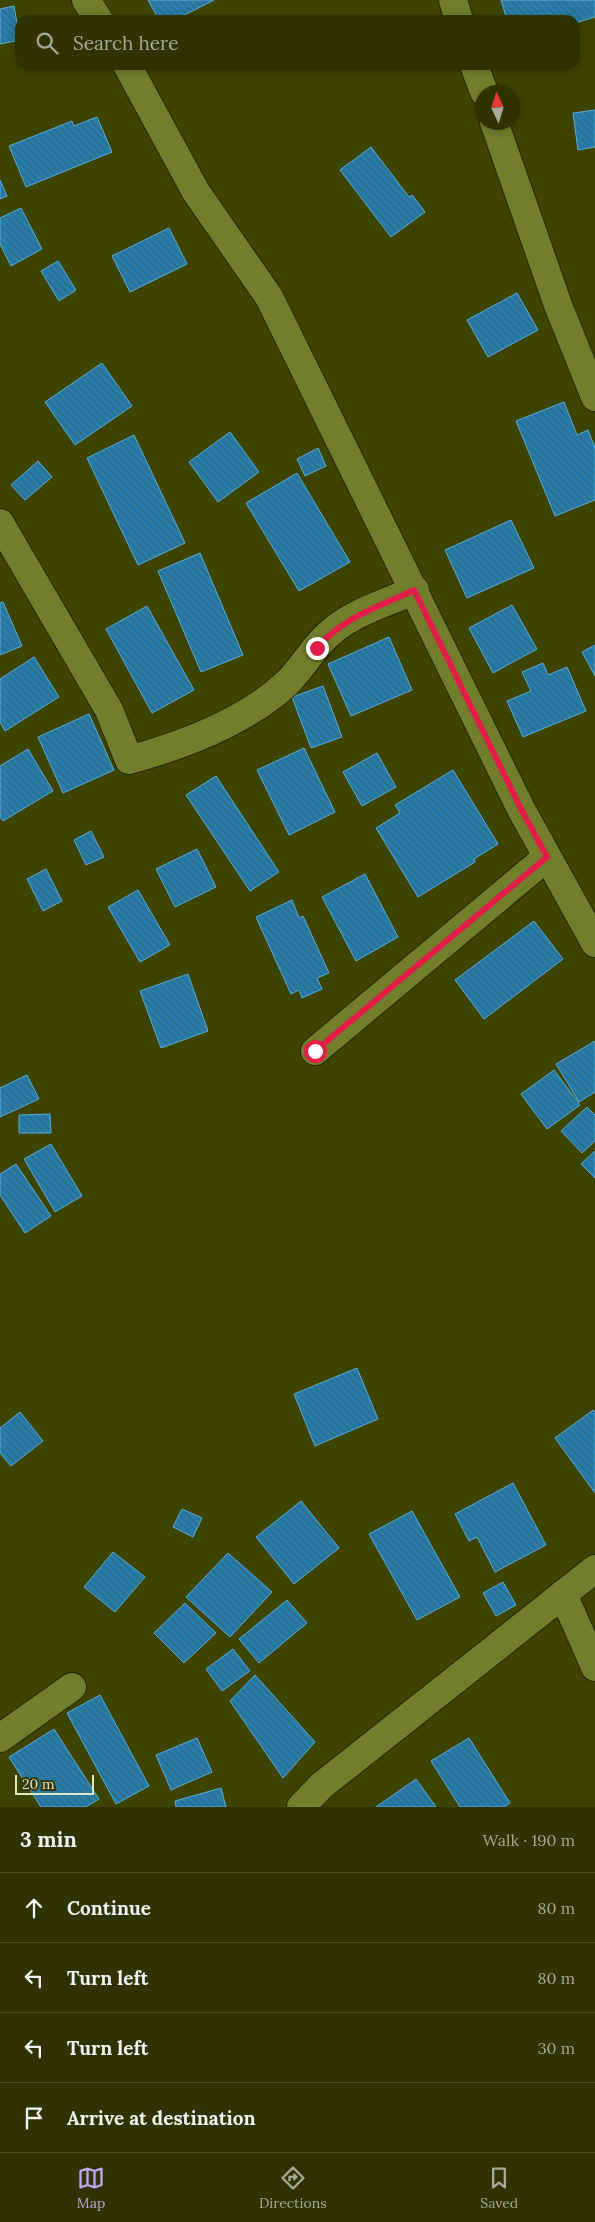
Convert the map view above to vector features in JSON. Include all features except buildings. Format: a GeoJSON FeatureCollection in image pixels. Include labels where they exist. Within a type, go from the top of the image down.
{"type":"FeatureCollection","features":[{"type":"Feature","properties":{"kind":"street"},"geometry":{"type":"LineString","coordinates":[[86,0],[96,15]]}},
{"type":"Feature","properties":{"kind":"street"},"geometry":{"type":"LineString","coordinates":[[453,0],[458,15]]}},
{"type":"Feature","properties":{"kind":"street"},"geometry":{"type":"LineString","coordinates":[[129,70],[196,192],[269,297],[521,809],[595,943]]}},
{"type":"Feature","properties":{"kind":"street"},"geometry":{"type":"LineString","coordinates":[[476,70],[481,85]]}},
{"type":"Feature","properties":{"kind":"street"},"geometry":{"type":"LineString","coordinates":[[497,130],[558,305],[595,396]]}},
{"type":"Feature","properties":{"kind":"street"},"geometry":{"type":"LineString","coordinates":[[0,523],[109,710],[129,760],[169,748],[209,731],[266,701],[301,668],[329,633],[352,618],[414,590]]}},
{"type":"Feature","properties":{"kind":"street"},"geometry":{"type":"LineString","coordinates":[[315,1051],[547,857]]}},
{"type":"Feature","properties":{"kind":"street"},"geometry":{"type":"LineString","coordinates":[[301,1807],[322,1786],[595,1569]]}},
{"type":"Feature","properties":{"kind":"street"},"geometry":{"type":"LineString","coordinates":[[563,1594],[595,1667]]}},
{"type":"Feature","properties":{"kind":"street"},"geometry":{"type":"LineString","coordinates":[[0,1738],[72,1687]]}},
{"type":"Feature","properties":{"kind":"route"},"geometry":{"type":"LineString","coordinates":[[315,1051],[547,857],[521,809],[414,590],[352,618],[329,633],[317,648]]}}]}
